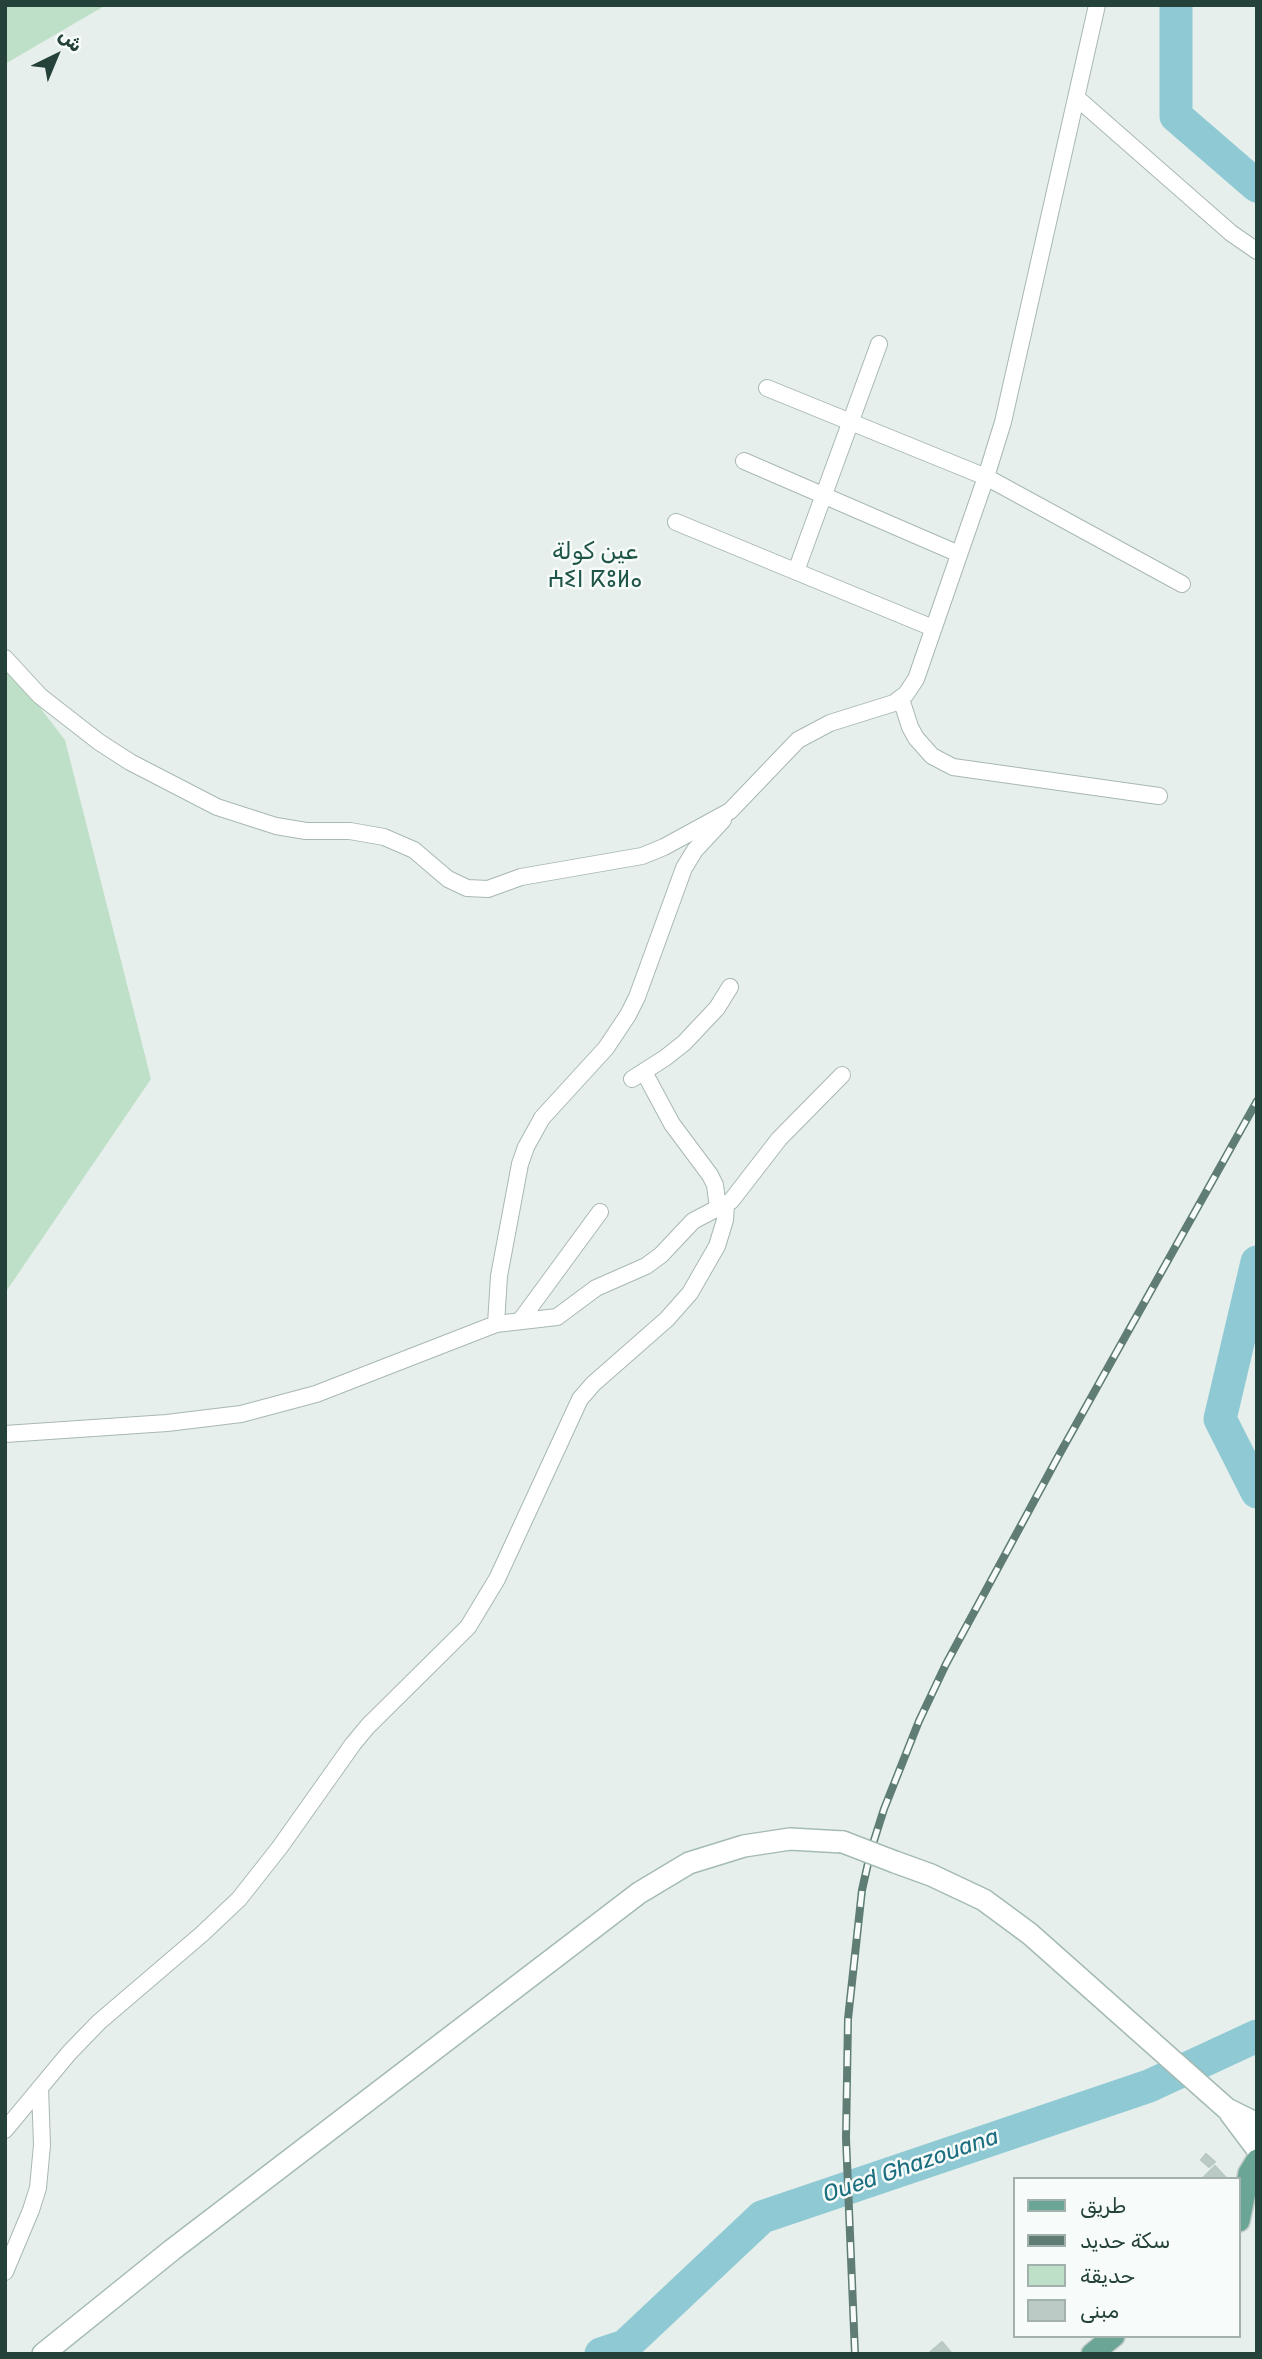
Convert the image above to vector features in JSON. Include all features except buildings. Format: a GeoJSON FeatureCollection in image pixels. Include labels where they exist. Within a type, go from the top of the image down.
{"type":"FeatureCollection","features":[{"type":"Feature","properties":{"kind":"main road"},"geometry":{"type":"LineString","coordinates":[[1241,2212],[1249,2174],[1257,2160]]}},
{"type":"Feature","properties":{"kind":"main road"},"geometry":{"type":"LineString","coordinates":[[1241,2231],[1257,2218]]}},
{"type":"Feature","properties":{"kind":"main road"},"geometry":{"type":"LineString","coordinates":[[1092,2354],[1112,2338]]}},
{"type":"Feature","properties":{"kind":"street"},"geometry":{"type":"LineString","coordinates":[[496,1324],[499,1276],[520,1164],[526,1147],[542,1118],[597,1059],[628,1015],[684,868],[695,850],[789,749],[808,733],[901,699],[916,680],[986,477],[1006,409],[1097,5]]}},
{"type":"Feature","properties":{"kind":"street"},"geometry":{"type":"LineString","coordinates":[[1077,98],[1231,233],[1257,251]]}},
{"type":"Feature","properties":{"kind":"street"},"geometry":{"type":"LineString","coordinates":[[796,571],[879,344]]}},
{"type":"Feature","properties":{"kind":"street"},"geometry":{"type":"LineString","coordinates":[[767,387],[986,477],[1182,584]]}},
{"type":"Feature","properties":{"kind":"street"},"geometry":{"type":"LineString","coordinates":[[744,461],[959,554]]}},
{"type":"Feature","properties":{"kind":"street"},"geometry":{"type":"LineString","coordinates":[[676,522],[933,628]]}},
{"type":"Feature","properties":{"kind":"street"},"geometry":{"type":"LineString","coordinates":[[5,658],[40,696],[99,741],[130,762],[216,807],[275,826],[306,831],[350,831],[384,837],[414,850],[448,880],[467,888],[488,889],[521,877],[642,856],[730,811]]}},
{"type":"Feature","properties":{"kind":"street"},"geometry":{"type":"LineString","coordinates":[[901,699],[916,738],[932,756],[953,767],[1159,796]]}},
{"type":"Feature","properties":{"kind":"street"},"geometry":{"type":"LineString","coordinates":[[5,2130],[99,2022],[239,1899],[281,1847],[361,1735],[468,1627],[497,1579],[580,1399],[593,1384],[667,1319],[690,1293],[717,1246],[725,1220],[722,1206],[710,1175],[638,1076],[665,1058],[701,1026],[730,987]]}},
{"type":"Feature","properties":{"kind":"street"},"geometry":{"type":"LineString","coordinates":[[5,1434],[204,1419],[277,1406],[316,1394],[496,1324],[549,1319],[565,1314],[597,1289],[654,1261],[693,1221],[735,1197],[779,1139],[842,1075]]}},
{"type":"Feature","properties":{"kind":"street"},"geometry":{"type":"LineString","coordinates":[[520,1321],[600,1212]]}},
{"type":"Feature","properties":{"kind":"street"},"geometry":{"type":"LineString","coordinates":[[43,2354],[172,2250],[639,1893],[689,1863],[744,1846],[790,1839],[844,1842],[931,1875],[984,1900],[1030,1934],[1227,2109],[1257,2149]]}},
{"type":"Feature","properties":{"kind":"street"},"geometry":{"type":"LineString","coordinates":[[5,2272],[32,2210],[38,2188],[42,2146],[40,2088]]}},
{"type":"Feature","properties":{"kind":"street"},"geometry":{"type":"LineString","coordinates":[[1227,2109],[1257,2124]]}},
{"type":"Feature","properties":{"kind":"green space"},"geometry":{"type":"Polygon","coordinates":[[[5,5],[106,5],[5,64],[5,5]]]}},
{"type":"Feature","properties":{"kind":"green space"},"geometry":{"type":"Polygon","coordinates":[[[5,662],[65,740],[151,1079],[5,1293],[5,662]]]}},
{"type":"Feature","properties":{"kind":"waterway","name":"Oued Ghazouana"},"geometry":{"type":"LineString","coordinates":[[1176,5],[1176,116],[1257,186]]}},
{"type":"Feature","properties":{"kind":"waterway","name":"Oued Ghazouana"},"geometry":{"type":"LineString","coordinates":[[1257,1262],[1220,1419],[1257,1492]]}},
{"type":"Feature","properties":{"kind":"waterway","name":"Oued Ghazouana"},"geometry":{"type":"LineString","coordinates":[[601,2354],[625,2346],[762,2217],[1149,2086],[1257,2036]]}},
{"type":"Feature","properties":{"kind":"railway"},"geometry":{"type":"LineString","coordinates":[[855,2354],[846,2138],[848,2019],[862,1890],[884,1809],[919,1721],[946,1664],[1059,1455],[1257,1101]]}},
{"type":"Feature","properties":{"kind":"district","name":"عين كولة ⵄⵉⵏ ⴽⵓⵍⴰ"},"geometry":{"type":"Point","coordinates":[595,566]}}]}
